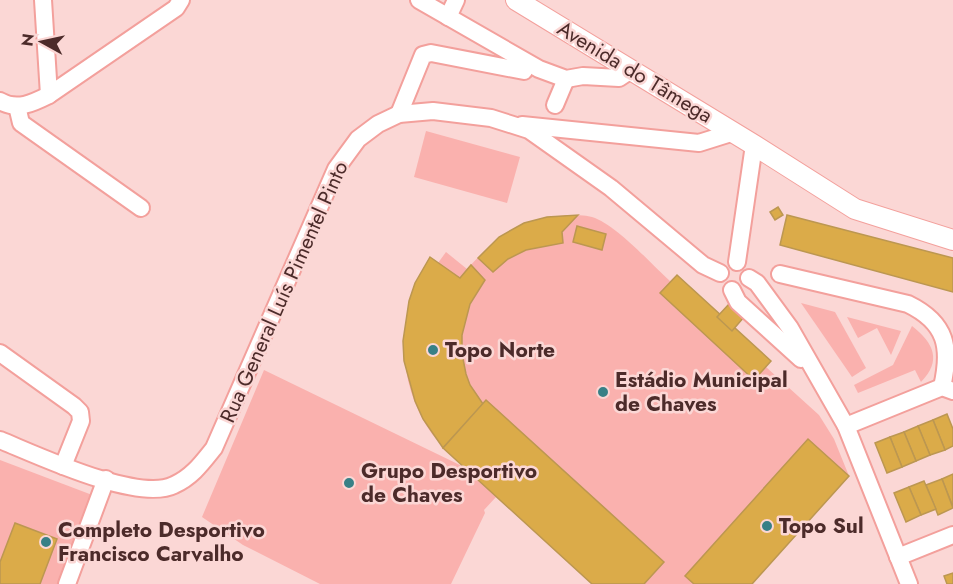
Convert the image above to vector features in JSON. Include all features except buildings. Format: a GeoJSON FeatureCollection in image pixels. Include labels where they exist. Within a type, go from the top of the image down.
{"type":"FeatureCollection","features":[{"type":"Feature","properties":{"kind":"main road","name":"Avenida do Tâmega"},"geometry":{"type":"LineString","coordinates":[[516,0],[754,144],[855,209],[953,240]]}},
{"type":"Feature","properties":{"kind":"street"},"geometry":{"type":"LineString","coordinates":[[43,0],[49,95]]}},
{"type":"Feature","properties":{"kind":"street"},"geometry":{"type":"LineString","coordinates":[[0,101],[17,106],[33,103],[49,95],[176,8],[181,0]]}},
{"type":"Feature","properties":{"kind":"street"},"geometry":{"type":"LineString","coordinates":[[419,0],[539,69],[566,79],[583,76],[620,78],[631,70]]}},
{"type":"Feature","properties":{"kind":"street"},"geometry":{"type":"LineString","coordinates":[[448,17],[456,0]]}},
{"type":"Feature","properties":{"kind":"street"},"geometry":{"type":"LineString","coordinates":[[399,114],[423,55],[431,52],[524,71]]}},
{"type":"Feature","properties":{"kind":"street"},"geometry":{"type":"LineString","coordinates":[[555,105],[566,79]]}},
{"type":"Feature","properties":{"kind":"street"},"geometry":{"type":"LineString","coordinates":[[17,106],[21,123],[141,208]]}},
{"type":"Feature","properties":{"kind":"street","name":"Rua General Luís Pimentel Pinto"},"geometry":{"type":"LineString","coordinates":[[0,440],[63,466],[134,488],[156,490],[173,486],[194,473],[214,448],[336,169],[358,139],[378,124],[399,114],[433,111],[491,118],[529,130],[611,188],[703,266],[720,273]]}},
{"type":"Feature","properties":{"kind":"street"},"geometry":{"type":"LineString","coordinates":[[507,123],[699,143],[734,132]]}},
{"type":"Feature","properties":{"kind":"street"},"geometry":{"type":"LineString","coordinates":[[737,262],[754,144]]}},
{"type":"Feature","properties":{"kind":"street"},"geometry":{"type":"LineString","coordinates":[[749,278],[741,289],[732,290],[721,282],[720,273],[726,264],[737,262],[746,267],[749,278],[757,283],[790,328],[846,426],[909,584]]}},
{"type":"Feature","properties":{"kind":"street"},"geometry":{"type":"LineString","coordinates":[[780,274],[908,304],[922,311],[936,325],[944,338],[947,352],[947,389],[846,426]]}},
{"type":"Feature","properties":{"kind":"street"},"geometry":{"type":"LineString","coordinates":[[732,290],[738,302],[811,368]]}},
{"type":"Feature","properties":{"kind":"street"},"geometry":{"type":"LineString","coordinates":[[0,353],[80,412],[81,421],[63,466]]}},
{"type":"Feature","properties":{"kind":"street"},"geometry":{"type":"LineString","coordinates":[[67,584],[106,479]]}},
{"type":"Feature","properties":{"kind":"street"},"geometry":{"type":"LineString","coordinates":[[898,557],[953,535]]}},
{"type":"Feature","properties":{"kind":"shaded area"},"geometry":{"type":"Polygon","coordinates":[[[426,131],[520,157],[507,203],[414,177],[426,131]]]}},
{"type":"Feature","properties":{"kind":"shaded area","name":"Estádio Municipal de Chaves"},"geometry":{"type":"Polygon","coordinates":[[[583,215],[602,221],[633,245],[670,281],[677,275],[719,314],[729,304],[744,317],[735,328],[766,367],[819,415],[834,439],[849,476],[752,584],[592,584],[496,497],[484,510],[485,513],[451,584],[320,584],[243,545],[202,517],[264,370],[464,467],[432,434],[411,391],[404,346],[406,323],[419,278],[430,257],[438,263],[446,252],[467,269],[490,246],[511,230],[535,220],[583,215]]]}},
{"type":"Feature","properties":{"kind":"shaded area"},"geometry":{"type":"Polygon","coordinates":[[[801,303],[835,312],[866,368],[852,377],[801,303]]]}},
{"type":"Feature","properties":{"kind":"shaded area"},"geometry":{"type":"Polygon","coordinates":[[[847,317],[901,331],[891,355],[877,328],[858,338],[847,317]]]}},
{"type":"Feature","properties":{"kind":"shaded area"},"geometry":{"type":"Polygon","coordinates":[[[912,326],[926,339],[933,353],[932,367],[928,374],[921,382],[915,370],[858,393],[854,385],[893,365],[912,326]]]}},
{"type":"Feature","properties":{"kind":"shaded area","name":"Completo Desportivo Francisco Carvalho"},"geometry":{"type":"Polygon","coordinates":[[[0,460],[108,501],[77,584],[0,584],[0,460]]]}},
{"type":"Feature","properties":{"kind":"place","name":"Topo Norte"},"geometry":{"type":"Point","coordinates":[433,350]}},
{"type":"Feature","properties":{"kind":"place","name":"Estádio Municipal de Chaves"},"geometry":{"type":"Point","coordinates":[603,392]}},
{"type":"Feature","properties":{"kind":"place","name":"Grupo Desportivo de Chaves"},"geometry":{"type":"Point","coordinates":[349,483]}},
{"type":"Feature","properties":{"kind":"place","name":"Topo Sul"},"geometry":{"type":"Point","coordinates":[767,526]}},
{"type":"Feature","properties":{"kind":"place","name":"Completo Desportivo Francisco Carvalho"},"geometry":{"type":"Point","coordinates":[46,542]}}]}
